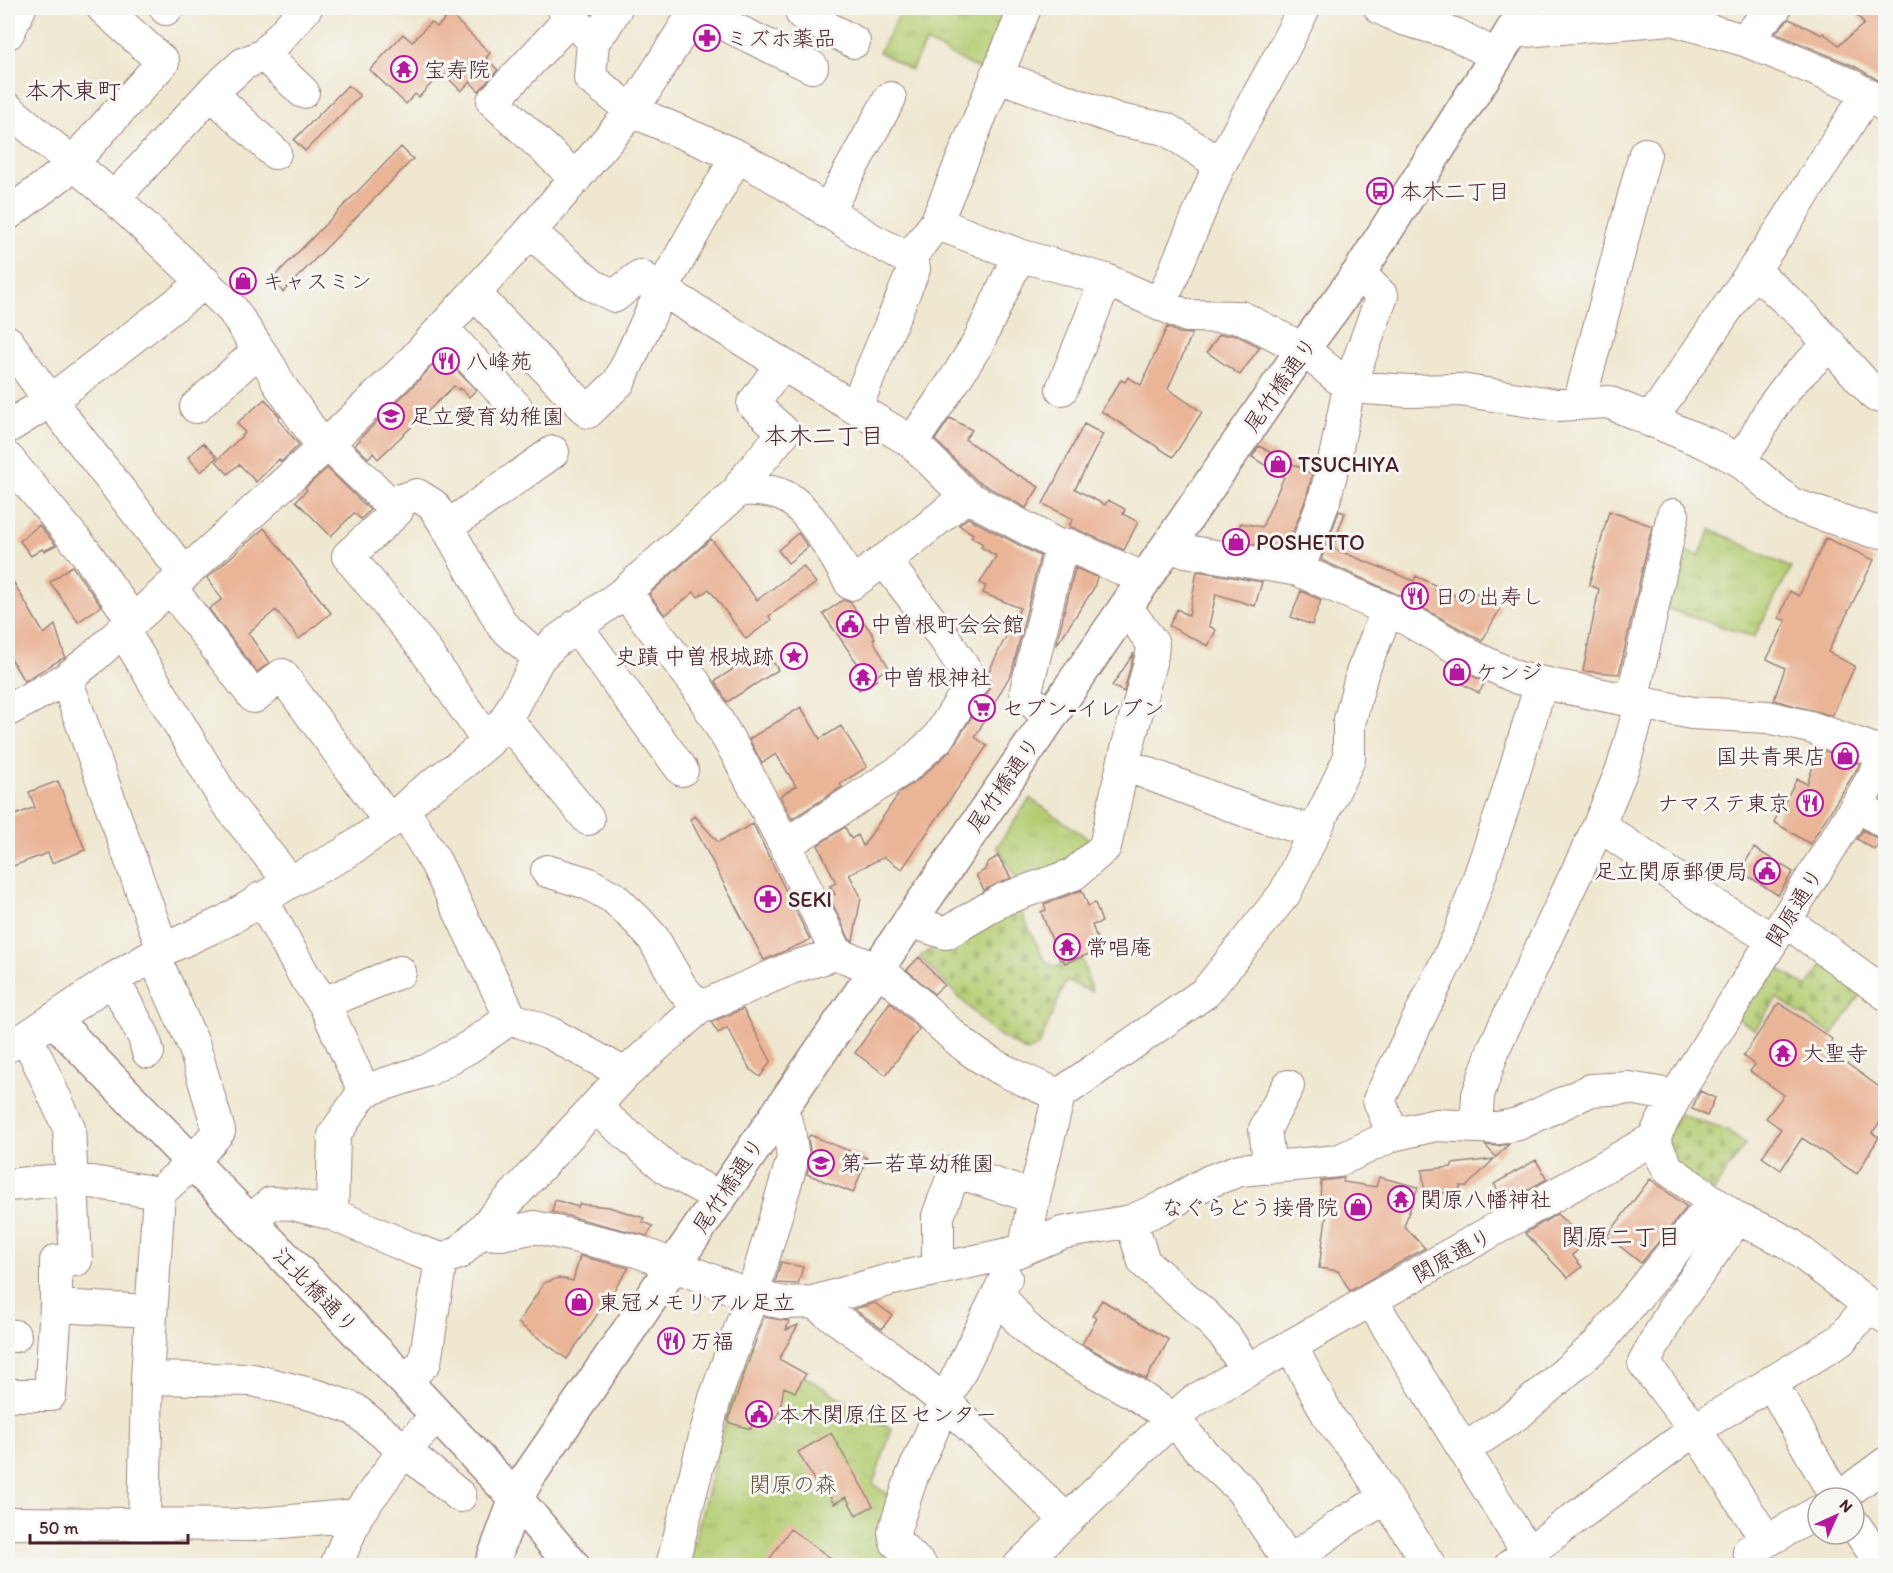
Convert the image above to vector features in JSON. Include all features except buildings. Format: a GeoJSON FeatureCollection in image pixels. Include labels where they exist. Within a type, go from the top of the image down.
{"type":"FeatureCollection","features":[{"type":"Feature","properties":{"kind":"main road","name":"尾竹橋通り"},"geometry":{"type":"LineString","coordinates":[[491,1566],[516,1499],[528,1477],[1303,349],[1359,273],[1512,32]]}},
{"type":"Feature","properties":{"kind":"main road","name":"江北橋通り"},"geometry":{"type":"LineString","coordinates":[[54,1020],[405,1381],[516,1499],[573,1566]]}},
{"type":"Feature","properties":{"kind":"street"},"geometry":{"type":"LineString","coordinates":[[8,33],[20,8]]}},
{"type":"Feature","properties":{"kind":"street"},"geometry":{"type":"LineString","coordinates":[[8,214],[63,173],[163,62],[103,8]]}},
{"type":"Feature","properties":{"kind":"street"},"geometry":{"type":"LineString","coordinates":[[114,198],[211,93],[243,64],[264,56],[306,8]]}},
{"type":"Feature","properties":{"kind":"street"},"geometry":{"type":"LineString","coordinates":[[616,8],[604,28],[593,40],[590,78],[632,111],[737,156],[773,176],[871,239],[909,259],[914,268],[856,407]]}},
{"type":"Feature","properties":{"kind":"street"},"geometry":{"type":"LineString","coordinates":[[909,259],[936,223],[1025,8]]}},
{"type":"Feature","properties":{"kind":"street"},"geometry":{"type":"LineString","coordinates":[[1160,305],[1220,164],[1304,8]]}},
{"type":"Feature","properties":{"kind":"street"},"geometry":{"type":"LineString","coordinates":[[1380,8],[1403,19],[1455,34],[1512,32],[1672,13],[1747,41],[1847,83],[1876,100],[1785,224],[1650,420]]}},
{"type":"Feature","properties":{"kind":"street"},"geometry":{"type":"LineString","coordinates":[[1747,41],[1752,31],[1775,8]]}},
{"type":"Feature","properties":{"kind":"street"},"geometry":{"type":"LineString","coordinates":[[8,710],[66,679],[89,662],[325,446],[408,366],[530,232],[632,111],[696,9],[761,44],[812,67]]}},
{"type":"Feature","properties":{"kind":"street"},"geometry":{"type":"LineString","coordinates":[[782,52],[799,24],[803,11],[854,42]]}},
{"type":"Feature","properties":{"kind":"street"},"geometry":{"type":"LineString","coordinates":[[576,178],[493,101],[567,12],[593,40]]}},
{"type":"Feature","properties":{"kind":"street"},"geometry":{"type":"LineString","coordinates":[[264,56],[303,92]]}},
{"type":"Feature","properties":{"kind":"street"},"geometry":{"type":"LineString","coordinates":[[996,75],[1119,120],[1166,129],[1220,164]]}},
{"type":"Feature","properties":{"kind":"street"},"geometry":{"type":"LineString","coordinates":[[211,93],[275,153]]}},
{"type":"Feature","properties":{"kind":"street"},"geometry":{"type":"LineString","coordinates":[[827,212],[890,98]]}},
{"type":"Feature","properties":{"kind":"street"},"geometry":{"type":"LineString","coordinates":[[8,109],[114,198],[232,309],[318,440],[335,451],[385,499],[398,501],[417,495],[433,506],[502,625],[518,642],[539,658]]}},
{"type":"Feature","properties":{"kind":"street"},"geometry":{"type":"LineString","coordinates":[[1579,404],[1646,154]]}},
{"type":"Feature","properties":{"kind":"street"},"geometry":{"type":"LineString","coordinates":[[474,293],[588,412],[619,382],[662,289],[737,156]]}},
{"type":"Feature","properties":{"kind":"street"},"geometry":{"type":"LineString","coordinates":[[936,223],[1019,255],[1106,280],[1187,316],[1242,317],[1303,349],[1348,387],[1409,391],[1460,390],[1557,405],[1608,402],[1708,444],[1739,460],[1791,504],[1872,531],[1886,532]]}},
{"type":"Feature","properties":{"kind":"street"},"geometry":{"type":"LineString","coordinates":[[530,232],[592,285],[615,296],[640,276],[912,442],[966,496],[1061,547],[1068,546],[1145,579]]}},
{"type":"Feature","properties":{"kind":"street"},"geometry":{"type":"LineString","coordinates":[[912,442],[978,343],[1019,255]]}},
{"type":"Feature","properties":{"kind":"street"},"geometry":{"type":"LineString","coordinates":[[1753,270],[1802,314],[1876,396]]}},
{"type":"Feature","properties":{"kind":"street"},"geometry":{"type":"LineString","coordinates":[[1298,570],[1327,490],[1348,387],[1382,296],[1359,273]]}},
{"type":"Feature","properties":{"kind":"street"},"geometry":{"type":"LineString","coordinates":[[1062,389],[1106,280]]}},
{"type":"Feature","properties":{"kind":"street"},"geometry":{"type":"LineString","coordinates":[[8,427],[50,401],[205,282]]}},
{"type":"Feature","properties":{"kind":"street"},"geometry":{"type":"LineString","coordinates":[[442,328],[516,407]]}},
{"type":"Feature","properties":{"kind":"street"},"geometry":{"type":"LineString","coordinates":[[8,342],[178,580],[254,697],[282,675],[436,863],[511,1018],[550,1034],[625,1074]]}},
{"type":"Feature","properties":{"kind":"street"},"geometry":{"type":"LineString","coordinates":[[1739,460],[1784,391],[1830,344]]}},
{"type":"Feature","properties":{"kind":"street"},"geometry":{"type":"LineString","coordinates":[[196,407],[259,350]]}},
{"type":"Feature","properties":{"kind":"street"},"geometry":{"type":"LineString","coordinates":[[8,1395],[50,1395],[56,1306],[56,1261],[76,1260],[69,1128],[17,1042],[159,953],[226,921],[261,898],[342,855],[397,816],[420,794],[464,763],[497,731],[539,658],[554,643],[625,592],[739,490],[742,483],[784,432],[753,404],[782,364]]}},
{"type":"Feature","properties":{"kind":"street"},"geometry":{"type":"LineString","coordinates":[[447,527],[553,452]]}},
{"type":"Feature","properties":{"kind":"street"},"geometry":{"type":"LineString","coordinates":[[8,459],[86,553],[226,802],[290,882]]}},
{"type":"Feature","properties":{"kind":"street"},"geometry":{"type":"LineString","coordinates":[[739,490],[756,489],[787,497],[805,514],[828,543],[851,584],[915,538],[966,496]]}},
{"type":"Feature","properties":{"kind":"street"},"geometry":{"type":"LineString","coordinates":[[398,501],[396,511],[348,555],[423,647],[497,731],[588,819]]}},
{"type":"Feature","properties":{"kind":"street"},"geometry":{"type":"LineString","coordinates":[[1476,1126],[1480,1088],[1494,1048],[1599,825],[1623,768],[1673,515]]}},
{"type":"Feature","properties":{"kind":"street"},"geometry":{"type":"LineString","coordinates":[[1050,716],[1027,698],[1026,691],[1061,547]]}},
{"type":"Feature","properties":{"kind":"street"},"geometry":{"type":"LineString","coordinates":[[1168,548],[1298,570],[1388,609],[1473,657],[1518,678],[1692,713],[1768,717],[1810,727],[1886,755]]}},
{"type":"Feature","properties":{"kind":"street"},"geometry":{"type":"LineString","coordinates":[[785,845],[906,767],[937,739],[973,682],[945,639],[884,560]]}},
{"type":"Feature","properties":{"kind":"street"},"geometry":{"type":"LineString","coordinates":[[625,592],[695,683],[736,752],[785,845],[837,954]]}},
{"type":"Feature","properties":{"kind":"street"},"geometry":{"type":"LineString","coordinates":[[909,921],[946,933],[1005,899],[1074,874],[1105,847],[1153,644],[1126,606]]}},
{"type":"Feature","properties":{"kind":"street"},"geometry":{"type":"LineString","coordinates":[[921,1566],[896,1542],[894,1532],[912,1476],[945,1402],[1020,1250],[1059,1095],[1206,992],[1285,893],[1349,759],[1350,724],[1362,673],[1388,609]]}},
{"type":"Feature","properties":{"kind":"street"},"geometry":{"type":"LineString","coordinates":[[576,626],[682,770]]}},
{"type":"Feature","properties":{"kind":"street"},"geometry":{"type":"LineString","coordinates":[[66,679],[159,953],[194,1046],[219,1131],[192,1163],[159,1192],[150,1311],[144,1524]]}},
{"type":"Feature","properties":{"kind":"street"},"geometry":{"type":"LineString","coordinates":[[1394,1135],[1379,1100],[1459,936],[1542,684]]}},
{"type":"Feature","properties":{"kind":"street","name":"関原通り"},"geometry":{"type":"LineString","coordinates":[[1019,1566],[1049,1555],[1066,1520],[1194,1401],[1653,1139],[1776,928],[1857,805],[1886,755]]}},
{"type":"Feature","properties":{"kind":"street"},"geometry":{"type":"LineString","coordinates":[[1123,764],[1240,809],[1314,832]]}},
{"type":"Feature","properties":{"kind":"street"},"geometry":{"type":"LineString","coordinates":[[1857,805],[1886,823]]}},
{"type":"Feature","properties":{"kind":"street"},"geometry":{"type":"LineString","coordinates":[[1599,825],[1715,905],[1776,928],[1886,994]]}},
{"type":"Feature","properties":{"kind":"street"},"geometry":{"type":"LineString","coordinates":[[547,871],[587,883],[614,898],[653,938],[681,987],[699,1008]]}},
{"type":"Feature","properties":{"kind":"street"},"geometry":{"type":"LineString","coordinates":[[261,898],[305,977],[324,1003],[364,1091]]}},
{"type":"Feature","properties":{"kind":"street"},"geometry":{"type":"LineString","coordinates":[[249,1222],[271,1203],[293,1204],[332,1214],[441,1259],[459,1253],[625,1074],[699,1008],[791,968],[837,954],[876,969],[897,985],[945,1031],[999,1069],[1059,1095]]}},
{"type":"Feature","properties":{"kind":"street"},"geometry":{"type":"LineString","coordinates":[[324,1003],[400,972]]}},
{"type":"Feature","properties":{"kind":"street"},"geometry":{"type":"LineString","coordinates":[[113,980],[144,1037],[148,1052]]}},
{"type":"Feature","properties":{"kind":"street"},"geometry":{"type":"LineString","coordinates":[[332,1214],[334,1135],[364,1091],[428,1070],[469,1047],[511,1018]]}},
{"type":"Feature","properties":{"kind":"street"},"geometry":{"type":"LineString","coordinates":[[1270,1168],[1265,1129],[1288,1086]]}},
{"type":"Feature","properties":{"kind":"street"},"geometry":{"type":"LineString","coordinates":[[479,1233],[501,1234],[535,1227],[637,1251],[752,1296],[784,1303],[813,1302],[846,1291],[1020,1250],[1062,1233],[1131,1221],[1161,1208],[1210,1181],[1240,1170],[1338,1161],[1394,1135],[1436,1125],[1499,1128],[1518,1124],[1591,1090],[1629,1088],[1676,1096]]}},
{"type":"Feature","properties":{"kind":"street"},"geometry":{"type":"LineString","coordinates":[[594,1108],[669,1170],[719,1197]]}},
{"type":"Feature","properties":{"kind":"street"},"geometry":{"type":"LineString","coordinates":[[672,1566],[716,1398],[752,1296],[793,1158],[789,1130],[781,1108]]}},
{"type":"Feature","properties":{"kind":"street"},"geometry":{"type":"LineString","coordinates":[[1371,1300],[1465,1449],[1524,1561],[1694,1430],[1841,1340],[1877,1311],[1790,1244],[1725,1211],[1668,1169],[1653,1139]]}},
{"type":"Feature","properties":{"kind":"street"},"geometry":{"type":"LineString","coordinates":[[938,1268],[938,1216],[955,1171],[1034,1197]]}},
{"type":"Feature","properties":{"kind":"street"},"geometry":{"type":"LineString","coordinates":[[8,1185],[73,1179],[159,1192]]}},
{"type":"Feature","properties":{"kind":"street"},"geometry":{"type":"LineString","coordinates":[[1725,1211],[1644,1363],[1694,1430],[1760,1553],[1806,1520]]}},
{"type":"Feature","properties":{"kind":"street"},"geometry":{"type":"LineString","coordinates":[[1465,1449],[1520,1412],[1598,1344],[1725,1211]]}},
{"type":"Feature","properties":{"kind":"street"},"geometry":{"type":"LineString","coordinates":[[1131,1221],[1144,1262],[1226,1336],[1247,1370]]}},
{"type":"Feature","properties":{"kind":"street"},"geometry":{"type":"LineString","coordinates":[[405,1381],[425,1362],[441,1259]]}},
{"type":"Feature","properties":{"kind":"street"},"geometry":{"type":"LineString","coordinates":[[999,1294],[1022,1324],[1043,1343],[1134,1393],[1173,1419],[1206,1457],[1241,1489],[1288,1564],[1346,1521],[1386,1498]]}},
{"type":"Feature","properties":{"kind":"street"},"geometry":{"type":"LineString","coordinates":[[813,1302],[888,1356],[945,1402],[1066,1520]]}},
{"type":"Feature","properties":{"kind":"street"},"geometry":{"type":"LineString","coordinates":[[56,1306],[150,1311]]}},
{"type":"Feature","properties":{"kind":"street"},"geometry":{"type":"LineString","coordinates":[[1291,1346],[1330,1419],[1358,1454],[1430,1566]]}},
{"type":"Feature","properties":{"kind":"street"},"geometry":{"type":"LineString","coordinates":[[147,1378],[253,1380],[318,1396],[354,1409],[460,1496]]}},
{"type":"Feature","properties":{"kind":"street"},"geometry":{"type":"LineString","coordinates":[[1771,1382],[1831,1486]]}},
{"type":"Feature","properties":{"kind":"street"},"geometry":{"type":"LineString","coordinates":[[336,1566],[357,1515],[405,1449],[437,1416]]}},
{"type":"Feature","properties":{"kind":"street"},"geometry":{"type":"LineString","coordinates":[[1854,1486],[1886,1463]]}},
{"type":"Feature","properties":{"kind":"street"},"geometry":{"type":"LineString","coordinates":[[8,1523],[249,1525],[357,1515]]}},
{"type":"Feature","properties":{"kind":"street"},"geometry":{"type":"LineString","coordinates":[[1866,1541],[1883,1566]]}},
{"type":"Feature","properties":{"kind":"green space"},"geometry":{"type":"Polygon","coordinates":[[[903,8],[1012,8],[986,73],[926,42],[911,70],[879,52],[903,8]]]}},
{"type":"Feature","properties":{"kind":"green space"},"geometry":{"type":"Polygon","coordinates":[[[1711,529],[1791,568],[1754,637],[1662,607],[1676,548],[1699,556],[1711,529]]]}},
{"type":"Feature","properties":{"kind":"green space"},"geometry":{"type":"Polygon","coordinates":[[[1030,798],[1093,842],[1074,861],[1019,883],[997,847],[1030,798]]]}},
{"type":"Feature","properties":{"kind":"green space"},"geometry":{"type":"Polygon","coordinates":[[[1016,902],[1044,959],[1054,967],[1082,959],[1092,992],[1066,981],[1039,1046],[1027,1052],[992,1031],[920,957],[934,947],[945,946],[1016,902]]]}},
{"type":"Feature","properties":{"kind":"green space"},"geometry":{"type":"Polygon","coordinates":[[[1825,962],[1865,989],[1832,1035],[1777,998],[1755,1030],[1737,1018],[1772,964],[1807,987],[1825,962]]]}},
{"type":"Feature","properties":{"kind":"green space"},"geometry":{"type":"Polygon","coordinates":[[[1679,1114],[1727,1131],[1745,1144],[1713,1192],[1676,1165],[1665,1138],[1679,1114]]]}},
{"type":"Feature","properties":{"kind":"green space","name":"関原の森"},"geometry":{"type":"Polygon","coordinates":[[[746,1342],[892,1429],[873,1484],[894,1499],[877,1543],[884,1554],[875,1565],[688,1566],[746,1342]]]}},
{"type":"Feature","properties":{"kind":"place","name":"ミズホ薬品"},"geometry":{"type":"Point","coordinates":[707,38]}},
{"type":"Feature","properties":{"kind":"place","name":"宝寿院"},"geometry":{"type":"Point","coordinates":[404,69]}},
{"type":"Feature","properties":{"kind":"place","name":"本木二丁目"},"geometry":{"type":"Point","coordinates":[1380,191]}},
{"type":"Feature","properties":{"kind":"place","name":"キャスミン"},"geometry":{"type":"Point","coordinates":[243,281]}},
{"type":"Feature","properties":{"kind":"place","name":"八峰苑"},"geometry":{"type":"Point","coordinates":[446,361]}},
{"type":"Feature","properties":{"kind":"place","name":"足立愛育幼稚園"},"geometry":{"type":"Point","coordinates":[391,416]}},
{"type":"Feature","properties":{"kind":"place","name":"TSUCHIYA"},"geometry":{"type":"Point","coordinates":[1278,464]}},
{"type":"Feature","properties":{"kind":"place","name":"POSHETTO"},"geometry":{"type":"Point","coordinates":[1236,542]}},
{"type":"Feature","properties":{"kind":"place","name":"日の出寿し"},"geometry":{"type":"Point","coordinates":[1415,596]}},
{"type":"Feature","properties":{"kind":"place","name":"中曽根町会会館"},"geometry":{"type":"Point","coordinates":[850,624]}},
{"type":"Feature","properties":{"kind":"place","name":"史蹟 中曽根城跡"},"geometry":{"type":"Point","coordinates":[794,656]}},
{"type":"Feature","properties":{"kind":"place","name":"ケンジ"},"geometry":{"type":"Point","coordinates":[1457,672]}},
{"type":"Feature","properties":{"kind":"place","name":"中曽根神社"},"geometry":{"type":"Point","coordinates":[863,677]}},
{"type":"Feature","properties":{"kind":"place","name":"セブン-イレブン"},"geometry":{"type":"Point","coordinates":[982,708]}},
{"type":"Feature","properties":{"kind":"place","name":"国共青果店"},"geometry":{"type":"Point","coordinates":[1845,756]}},
{"type":"Feature","properties":{"kind":"place","name":"ナマステ東京"},"geometry":{"type":"Point","coordinates":[1810,803]}},
{"type":"Feature","properties":{"kind":"place","name":"足立関原郵便局"},"geometry":{"type":"Point","coordinates":[1767,871]}},
{"type":"Feature","properties":{"kind":"place","name":"SEKI"},"geometry":{"type":"Point","coordinates":[768,899]}},
{"type":"Feature","properties":{"kind":"place","name":"常唱庵"},"geometry":{"type":"Point","coordinates":[1067,947]}},
{"type":"Feature","properties":{"kind":"place","name":"大聖寺"},"geometry":{"type":"Point","coordinates":[1783,1053]}},
{"type":"Feature","properties":{"kind":"place","name":"第一若草幼稚園"},"geometry":{"type":"Point","coordinates":[821,1163]}},
{"type":"Feature","properties":{"kind":"place","name":"関原八幡神社"},"geometry":{"type":"Point","coordinates":[1401,1199]}},
{"type":"Feature","properties":{"kind":"place","name":"なぐらどう接骨院"},"geometry":{"type":"Point","coordinates":[1358,1207]}},
{"type":"Feature","properties":{"kind":"place","name":"東冠メモリアル足立"},"geometry":{"type":"Point","coordinates":[579,1302]}},
{"type":"Feature","properties":{"kind":"place","name":"万福"},"geometry":{"type":"Point","coordinates":[671,1341]}},
{"type":"Feature","properties":{"kind":"place","name":"本木関原住区センター"},"geometry":{"type":"Point","coordinates":[759,1414]}},
{"type":"Feature","properties":{"kind":"district","name":"本木東町"},"geometry":{"type":"Point","coordinates":[73,91]}},
{"type":"Feature","properties":{"kind":"district","name":"本木二丁目"},"geometry":{"type":"Point","coordinates":[824,436]}},
{"type":"Feature","properties":{"kind":"district","name":"関原二丁目"},"geometry":{"type":"Point","coordinates":[1621,1237]}}]}
